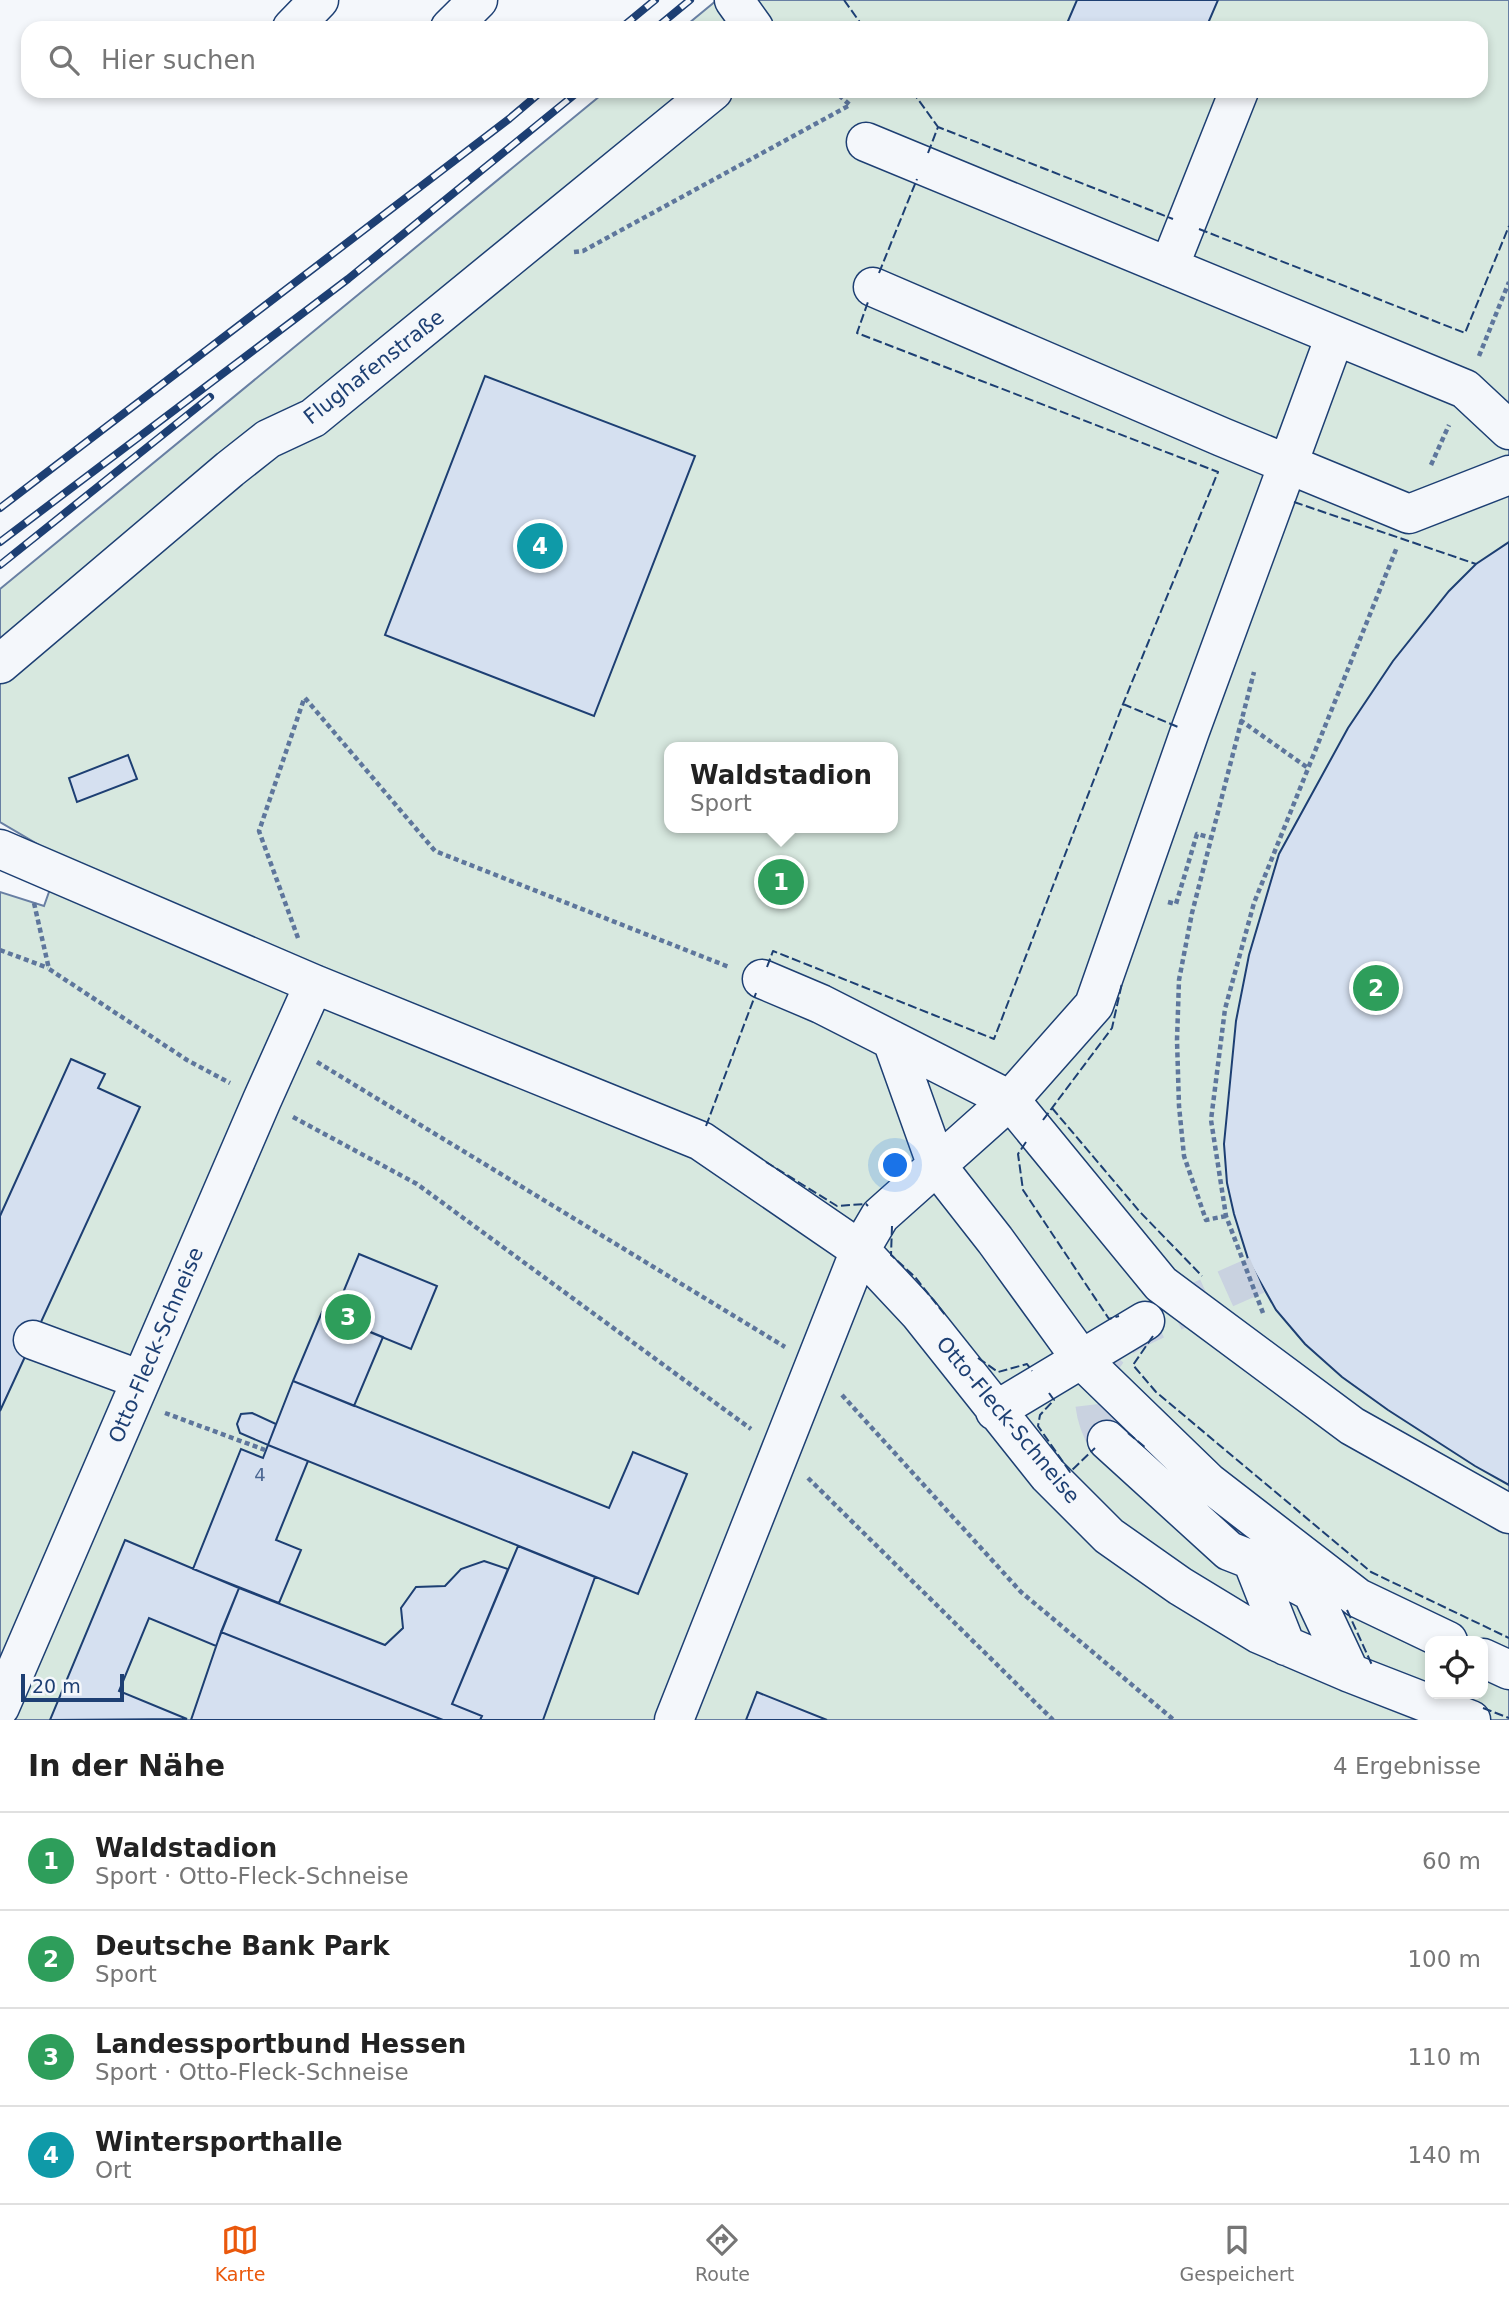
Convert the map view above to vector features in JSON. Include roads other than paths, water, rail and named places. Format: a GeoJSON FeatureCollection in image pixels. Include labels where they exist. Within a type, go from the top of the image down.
{"type":"FeatureCollection","features":[{"type":"Feature","properties":{"kind":"street"},"geometry":{"type":"LineString","coordinates":[[299,21],[319,0]]}},
{"type":"Feature","properties":{"kind":"street"},"geometry":{"type":"LineString","coordinates":[[457,21],[478,0]]}},
{"type":"Feature","properties":{"kind":"street"},"geometry":{"type":"LineString","coordinates":[[734,0],[749,21]]}},
{"type":"Feature","properties":{"kind":"street","name":"Flughafenstraße"},"geometry":{"type":"LineString","coordinates":[[0,664],[230,469],[268,439],[313,418],[704,98]]}},
{"type":"Feature","properties":{"kind":"street"},"geometry":{"type":"LineString","coordinates":[[1169,267],[1235,98]]}},
{"type":"Feature","properties":{"kind":"street"},"geometry":{"type":"LineString","coordinates":[[866,142],[1465,389],[1509,430]]}},
{"type":"Feature","properties":{"kind":"street"},"geometry":{"type":"LineString","coordinates":[[873,287],[1209,432],[1409,514],[1509,475]]}},
{"type":"Feature","properties":{"kind":"street"},"geometry":{"type":"LineString","coordinates":[[674,1720],[860,1250],[880,1216],[1010,1100],[1094,1005],[1190,731],[1335,335]]}},
{"type":"Feature","properties":{"kind":"street","name":"Otto-Fleck-Schneise"},"geometry":{"type":"LineString","coordinates":[[12,855],[314,984],[701,1142],[860,1250],[919,1313],[1048,1475],[1109,1536],[1180,1586],[1304,1653],[1471,1720]]}},
{"type":"Feature","properties":{"kind":"street"},"geometry":{"type":"LineString","coordinates":[[762,979],[821,1004],[1010,1100],[1161,1284],[1352,1426],[1509,1514]]}},
{"type":"Feature","properties":{"kind":"street","name":"Otto-Fleck-Schneise"},"geometry":{"type":"LineString","coordinates":[[0,1707],[261,1100],[314,984]]}},
{"type":"Feature","properties":{"kind":"street"},"geometry":{"type":"LineString","coordinates":[[892,1040],[937,1166],[995,1240],[1082,1360],[1209,1482],[1357,1598],[1437,1636]]}},
{"type":"Feature","properties":{"kind":"street"},"geometry":{"type":"LineString","coordinates":[[995,1411],[1145,1321]]}},
{"type":"Feature","properties":{"kind":"street"},"geometry":{"type":"LineString","coordinates":[[33,1340],[136,1390]]}},
{"type":"Feature","properties":{"kind":"street"},"geometry":{"type":"LineString","coordinates":[[1107,1440],[1255,1562],[1312,1592],[1304,1653]]}},
{"type":"Feature","properties":{"kind":"street"},"geometry":{"type":"LineString","coordinates":[[1180,1586],[1255,1562]]}},
{"type":"Feature","properties":{"kind":"street"},"geometry":{"type":"LineString","coordinates":[[1255,1562],[1304,1653]]}},
{"type":"Feature","properties":{"kind":"street"},"geometry":{"type":"LineString","coordinates":[[1488,1660],[1509,1670]]}},
{"type":"Feature","properties":{"kind":"tunnel"},"geometry":{"type":"LineString","coordinates":[[1107,1440],[1096,1416],[1094,1402],[1096,1376],[1107,1352],[1123,1337],[1137,1329],[1257,1275]]}},
{"type":"Feature","properties":{"kind":"railway"},"geometry":{"type":"LineString","coordinates":[[630,21],[655,0]]}},
{"type":"Feature","properties":{"kind":"railway"},"geometry":{"type":"LineString","coordinates":[[664,21],[690,0]]}},
{"type":"Feature","properties":{"kind":"railway"},"geometry":{"type":"LineString","coordinates":[[0,508],[534,98]]}},
{"type":"Feature","properties":{"kind":"railway"},"geometry":{"type":"LineString","coordinates":[[0,542],[348,279],[570,98]]}},
{"type":"Feature","properties":{"kind":"railway"},"geometry":{"type":"LineString","coordinates":[[0,565],[210,397]]}},
{"type":"Feature","properties":{"kind":"place","name":"Wintersporthalle"},"geometry":{"type":"Point","coordinates":[540,546]}},
{"type":"Feature","properties":{"kind":"place","name":"Waldstadion"},"geometry":{"type":"Point","coordinates":[781,882]}},
{"type":"Feature","properties":{"kind":"place","name":"Deutsche Bank Park"},"geometry":{"type":"Point","coordinates":[1376,988]}},
{"type":"Feature","properties":{"kind":"place","name":"Landessportbund Hessen"},"geometry":{"type":"Point","coordinates":[348,1317]}}]}
